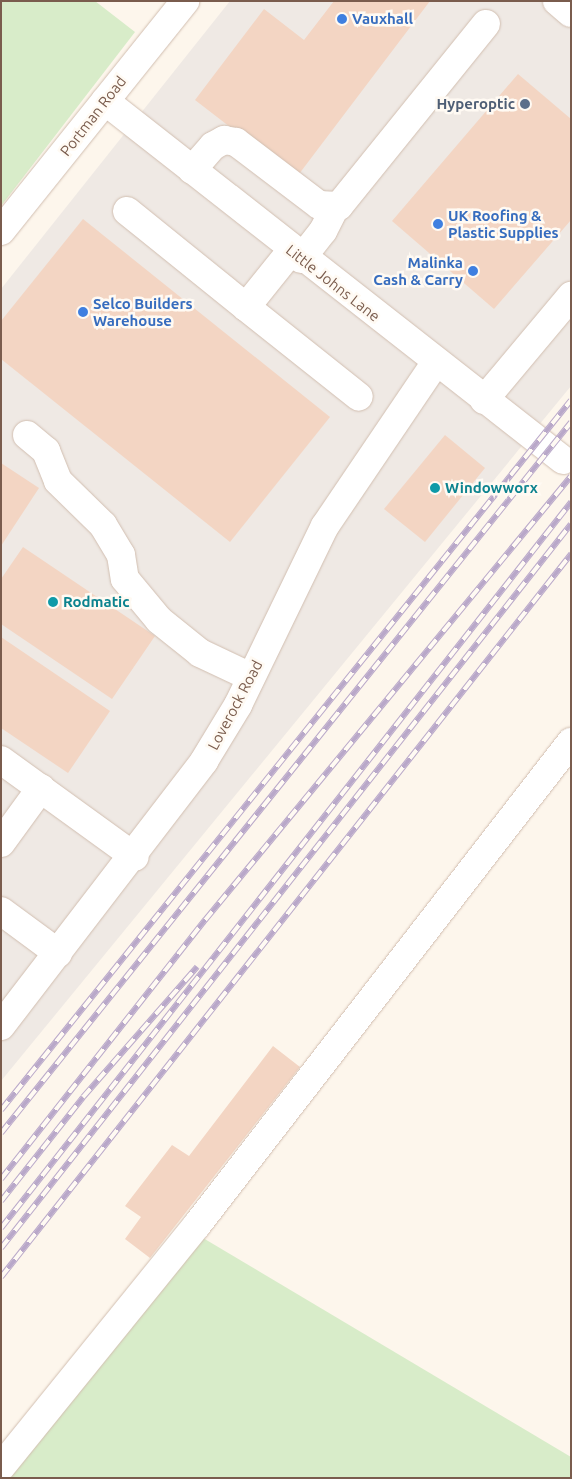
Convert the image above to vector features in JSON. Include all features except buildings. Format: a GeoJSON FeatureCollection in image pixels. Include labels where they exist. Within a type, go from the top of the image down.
{"type":"FeatureCollection","features":[{"type":"Feature","properties":{"kind":"street","name":"Portman Road"},"geometry":{"type":"LineString","coordinates":[[1,231],[185,1]]}},
{"type":"Feature","properties":{"kind":"street"},"geometry":{"type":"LineString","coordinates":[[557,1],[571,13]]}},
{"type":"Feature","properties":{"kind":"street"},"geometry":{"type":"LineString","coordinates":[[246,307],[296,255],[323,231],[335,207],[350,196],[486,24]]}},
{"type":"Feature","properties":{"kind":"street","name":"Little Johns Lane"},"geometry":{"type":"LineString","coordinates":[[105,101],[296,255],[563,460]]}},
{"type":"Feature","properties":{"kind":"street"},"geometry":{"type":"LineString","coordinates":[[192,170],[213,146],[224,140],[236,142],[319,205],[335,207]]}},
{"type":"Feature","properties":{"kind":"street"},"geometry":{"type":"LineString","coordinates":[[127,211],[359,397]]}},
{"type":"Feature","properties":{"kind":"street"},"geometry":{"type":"LineString","coordinates":[[484,400],[571,296]]}},
{"type":"Feature","properties":{"kind":"street","name":"Loverock Road"},"geometry":{"type":"LineString","coordinates":[[1,1026],[135,857],[204,760],[251,677],[326,526],[436,362]]}},
{"type":"Feature","properties":{"kind":"street"},"geometry":{"type":"LineString","coordinates":[[27,435],[46,451],[58,481],[103,525],[121,555],[125,579],[159,620],[200,653],[251,677]]}},
{"type":"Feature","properties":{"kind":"street"},"geometry":{"type":"LineString","coordinates":[[1,1467],[203,1217],[571,742]]}},
{"type":"Feature","properties":{"kind":"street"},"geometry":{"type":"LineString","coordinates":[[1,760],[135,857]]}},
{"type":"Feature","properties":{"kind":"street"},"geometry":{"type":"LineString","coordinates":[[1,843],[42,788]]}},
{"type":"Feature","properties":{"kind":"street"},"geometry":{"type":"LineString","coordinates":[[1,911],[58,953]]}},
{"type":"Feature","properties":{"kind":"shaded area"},"geometry":{"type":"Polygon","coordinates":[[[230,1],[571,1],[571,386],[1,1081],[1,289],[230,1]]]}},
{"type":"Feature","properties":{"kind":"green space"},"geometry":{"type":"Polygon","coordinates":[[[1,1],[95,1],[135,32],[1,206],[1,1]]]}},
{"type":"Feature","properties":{"kind":"green space"},"geometry":{"type":"Polygon","coordinates":[[[198,1235],[571,1457],[571,1478],[3,1478],[198,1235]]]}},
{"type":"Feature","properties":{"kind":"railway"},"geometry":{"type":"LineString","coordinates":[[1,1110],[571,400]]}},
{"type":"Feature","properties":{"kind":"railway"},"geometry":{"type":"LineString","coordinates":[[1,1133],[571,422]]}},
{"type":"Feature","properties":{"kind":"railway"},"geometry":{"type":"LineString","coordinates":[[1,1179],[205,920],[571,476]]}},
{"type":"Feature","properties":{"kind":"railway"},"geometry":{"type":"LineString","coordinates":[[1,1228],[571,502]]}},
{"type":"Feature","properties":{"kind":"railway"},"geometry":{"type":"LineString","coordinates":[[1,1248],[571,524]]}},
{"type":"Feature","properties":{"kind":"railway"},"geometry":{"type":"LineString","coordinates":[[1,1277],[571,554]]}},
{"type":"Feature","properties":{"kind":"railway"},"geometry":{"type":"LineString","coordinates":[[1,1201],[83,1097],[197,967]]}},
{"type":"Feature","properties":{"kind":"place","name":"Vauxhall"},"geometry":{"type":"Point","coordinates":[342,19]}},
{"type":"Feature","properties":{"kind":"place","name":"Hyperoptic"},"geometry":{"type":"Point","coordinates":[525,104]}},
{"type":"Feature","properties":{"kind":"place","name":"UK Roofing & Plastic Supplies"},"geometry":{"type":"Point","coordinates":[438,224]}},
{"type":"Feature","properties":{"kind":"place","name":"Malinka Cash & Carry"},"geometry":{"type":"Point","coordinates":[473,271]}},
{"type":"Feature","properties":{"kind":"place","name":"Selco Builders Warehouse"},"geometry":{"type":"Point","coordinates":[83,312]}},
{"type":"Feature","properties":{"kind":"place","name":"Windowworx"},"geometry":{"type":"Point","coordinates":[435,488]}},
{"type":"Feature","properties":{"kind":"place","name":"Rodmatic"},"geometry":{"type":"Point","coordinates":[53,602]}}]}
